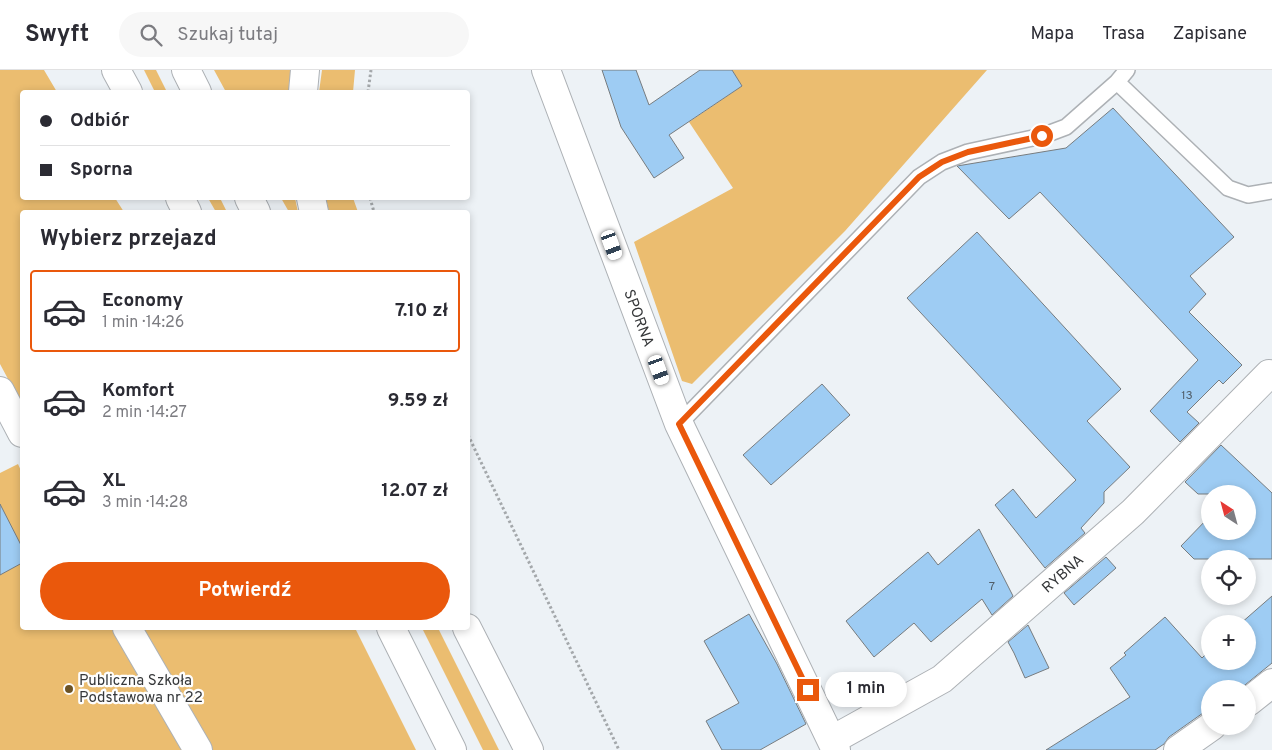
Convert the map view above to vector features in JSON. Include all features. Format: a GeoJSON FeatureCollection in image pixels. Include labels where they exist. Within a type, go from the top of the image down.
{"type":"FeatureCollection","features":[{"type":"Feature","properties":{"kind":"street"},"geometry":{"type":"LineString","coordinates":[[116,70],[127,90]]}},
{"type":"Feature","properties":{"kind":"street"},"geometry":{"type":"LineString","coordinates":[[186,70],[196,90]]}},
{"type":"Feature","properties":{"kind":"street"},"geometry":{"type":"LineString","coordinates":[[303,90],[305,70]]}},
{"type":"Feature","properties":{"kind":"street","name":"SPORNA"},"geometry":{"type":"LineString","coordinates":[[546,70],[679,424],[834,745]]}},
{"type":"Feature","properties":{"kind":"street","name":"RYBNA"},"geometry":{"type":"LineString","coordinates":[[834,745],[942,679],[1133,512],[1269,374]]}},
{"type":"Feature","properties":{"kind":"street"},"geometry":{"type":"LineString","coordinates":[[0,391],[20,429]]}},
{"type":"Feature","properties":{"kind":"street"},"geometry":{"type":"LineString","coordinates":[[128,630],[198,750]]}},
{"type":"Feature","properties":{"kind":"street"},"geometry":{"type":"LineString","coordinates":[[392,630],[452,750]]}},
{"type":"Feature","properties":{"kind":"street"},"geometry":{"type":"LineString","coordinates":[[468,630],[529,750]]}},
{"type":"Feature","properties":{"kind":"street"},"geometry":{"type":"LineString","coordinates":[[1256,696],[1272,683]]}},
{"type":"Feature","properties":{"kind":"street"},"geometry":{"type":"LineString","coordinates":[[1178,750],[1201,734]]}},
{"type":"Feature","properties":{"kind":"lane"},"geometry":{"type":"LineString","coordinates":[[679,424],[919,177],[942,162],[968,152],[1042,136],[1066,127],[1117,82],[1127,70]]}},
{"type":"Feature","properties":{"kind":"lane"},"geometry":{"type":"LineString","coordinates":[[1117,82],[1228,188],[1248,195],[1272,191]]}},
{"type":"Feature","properties":{"kind":"path"},"geometry":{"type":"LineString","coordinates":[[368,90],[371,70]]}},
{"type":"Feature","properties":{"kind":"path"},"geometry":{"type":"LineString","coordinates":[[470,439],[620,750]]}},
{"type":"Feature","properties":{"kind":"shaded area"},"geometry":{"type":"Polygon","coordinates":[[[0,70],[44,70],[56,90],[20,90],[20,200],[116,200],[123,210],[20,210],[20,401],[0,364],[0,70]]]}},
{"type":"Feature","properties":{"kind":"shaded area"},"geometry":{"type":"Polygon","coordinates":[[[144,70],[156,70],[166,90],[154,90],[144,70]]]}},
{"type":"Feature","properties":{"kind":"shaded area"},"geometry":{"type":"Polygon","coordinates":[[[214,70],[293,70],[291,90],[225,90],[214,70]]]}},
{"type":"Feature","properties":{"kind":"shaded area"},"geometry":{"type":"Polygon","coordinates":[[[322,70],[355,70],[353,90],[319,90],[322,70]]]}},
{"type":"Feature","properties":{"kind":"shaded area"},"geometry":{"type":"Polygon","coordinates":[[[732,70],[987,70],[845,231],[692,384],[682,381],[634,242],[733,188],[689,122],[742,86],[732,70]]]}},
{"type":"Feature","properties":{"kind":"shaded area"},"geometry":{"type":"Polygon","coordinates":[[[209,200],[221,200],[226,210],[215,210],[209,200]]]}},
{"type":"Feature","properties":{"kind":"shaded area"},"geometry":{"type":"Polygon","coordinates":[[[282,200],[295,200],[298,210],[288,210],[282,200]]]}},
{"type":"Feature","properties":{"kind":"shaded area"},"geometry":{"type":"Polygon","coordinates":[[[326,200],[354,200],[357,210],[329,210],[326,200]]]}},
{"type":"Feature","properties":{"kind":"shaded area"},"geometry":{"type":"Polygon","coordinates":[[[18,464],[20,468],[20,630],[356,630],[416,750],[0,750],[0,473],[18,464]]]}},
{"type":"Feature","properties":{"kind":"shaded area"},"geometry":{"type":"Polygon","coordinates":[[[423,630],[439,630],[499,750],[483,750],[423,630]]]}},
{"type":"Feature","properties":{"kind":"building"},"geometry":{"type":"Polygon","coordinates":[[[602,70],[636,70],[649,105],[700,70],[732,70],[742,86],[669,135],[684,158],[654,178],[621,127],[602,70]]]}},
{"type":"Feature","properties":{"kind":"building"},"geometry":{"type":"Polygon","coordinates":[[[1113,108],[1234,237],[1190,276],[1206,294],[1189,312],[1242,365],[1223,384],[1219,380],[1187,412],[1199,423],[1180,442],[1150,411],[1198,360],[1040,192],[1009,219],[957,166],[1066,148],[1113,108]]]}},
{"type":"Feature","properties":{"kind":"building"},"geometry":{"type":"Polygon","coordinates":[[[977,232],[1121,389],[1087,421],[1130,467],[1104,492],[1104,503],[1081,528],[1085,533],[1045,568],[995,505],[1013,489],[1036,518],[1076,480],[907,298],[977,232]]]}},
{"type":"Feature","properties":{"kind":"building"},"geometry":{"type":"Polygon","coordinates":[[[822,384],[850,415],[771,485],[743,455],[822,384]]]}},
{"type":"Feature","properties":{"kind":"building"},"geometry":{"type":"Polygon","coordinates":[[[1221,445],[1272,493],[1272,559],[1256,559],[1256,550],[1201,550],[1201,559],[1194,559],[1181,546],[1201,525],[1201,540],[1256,540],[1256,485],[1201,485],[1201,494],[1198,494],[1185,482],[1221,445]]]}},
{"type":"Feature","properties":{"kind":"building"},"geometry":{"type":"Polygon","coordinates":[[[0,504],[20,543],[20,564],[0,575],[0,504]]]}},
{"type":"Feature","properties":{"kind":"building"},"geometry":{"type":"Polygon","coordinates":[[[979,529],[1013,596],[992,615],[982,599],[931,642],[914,623],[874,657],[846,621],[928,552],[938,565],[979,529]]]}},
{"type":"Feature","properties":{"kind":"building"},"geometry":{"type":"Polygon","coordinates":[[[1106,557],[1116,568],[1074,605],[1064,593],[1106,557]]]}},
{"type":"Feature","properties":{"kind":"building"},"geometry":{"type":"Polygon","coordinates":[[[1272,596],[1272,663],[1251,680],[1201,680],[1201,714],[1169,737],[1164,744],[1155,750],[1046,750],[1130,697],[1110,668],[1165,617],[1201,657],[1201,670],[1256,670],[1256,615],[1250,615],[1272,596]]]}},
{"type":"Feature","properties":{"kind":"building"},"geometry":{"type":"Polygon","coordinates":[[[749,614],[777,664],[806,724],[760,750],[722,750],[706,721],[739,703],[704,641],[749,614]]]}},
{"type":"Feature","properties":{"kind":"building"},"geometry":{"type":"Polygon","coordinates":[[[1028,625],[1049,668],[1025,678],[1008,642],[1028,625]]]}},
{"type":"Feature","properties":{"kind":"place","name":"Publiczna Szkoła Podstawowa nr 22"},"geometry":{"type":"Point","coordinates":[69,689]}},
{"type":"Feature","properties":{"kind":"route"},"geometry":{"type":"LineString","coordinates":[[808,690],[679,424],[919,177],[942,162],[968,152],[1042,136]]}}]}
